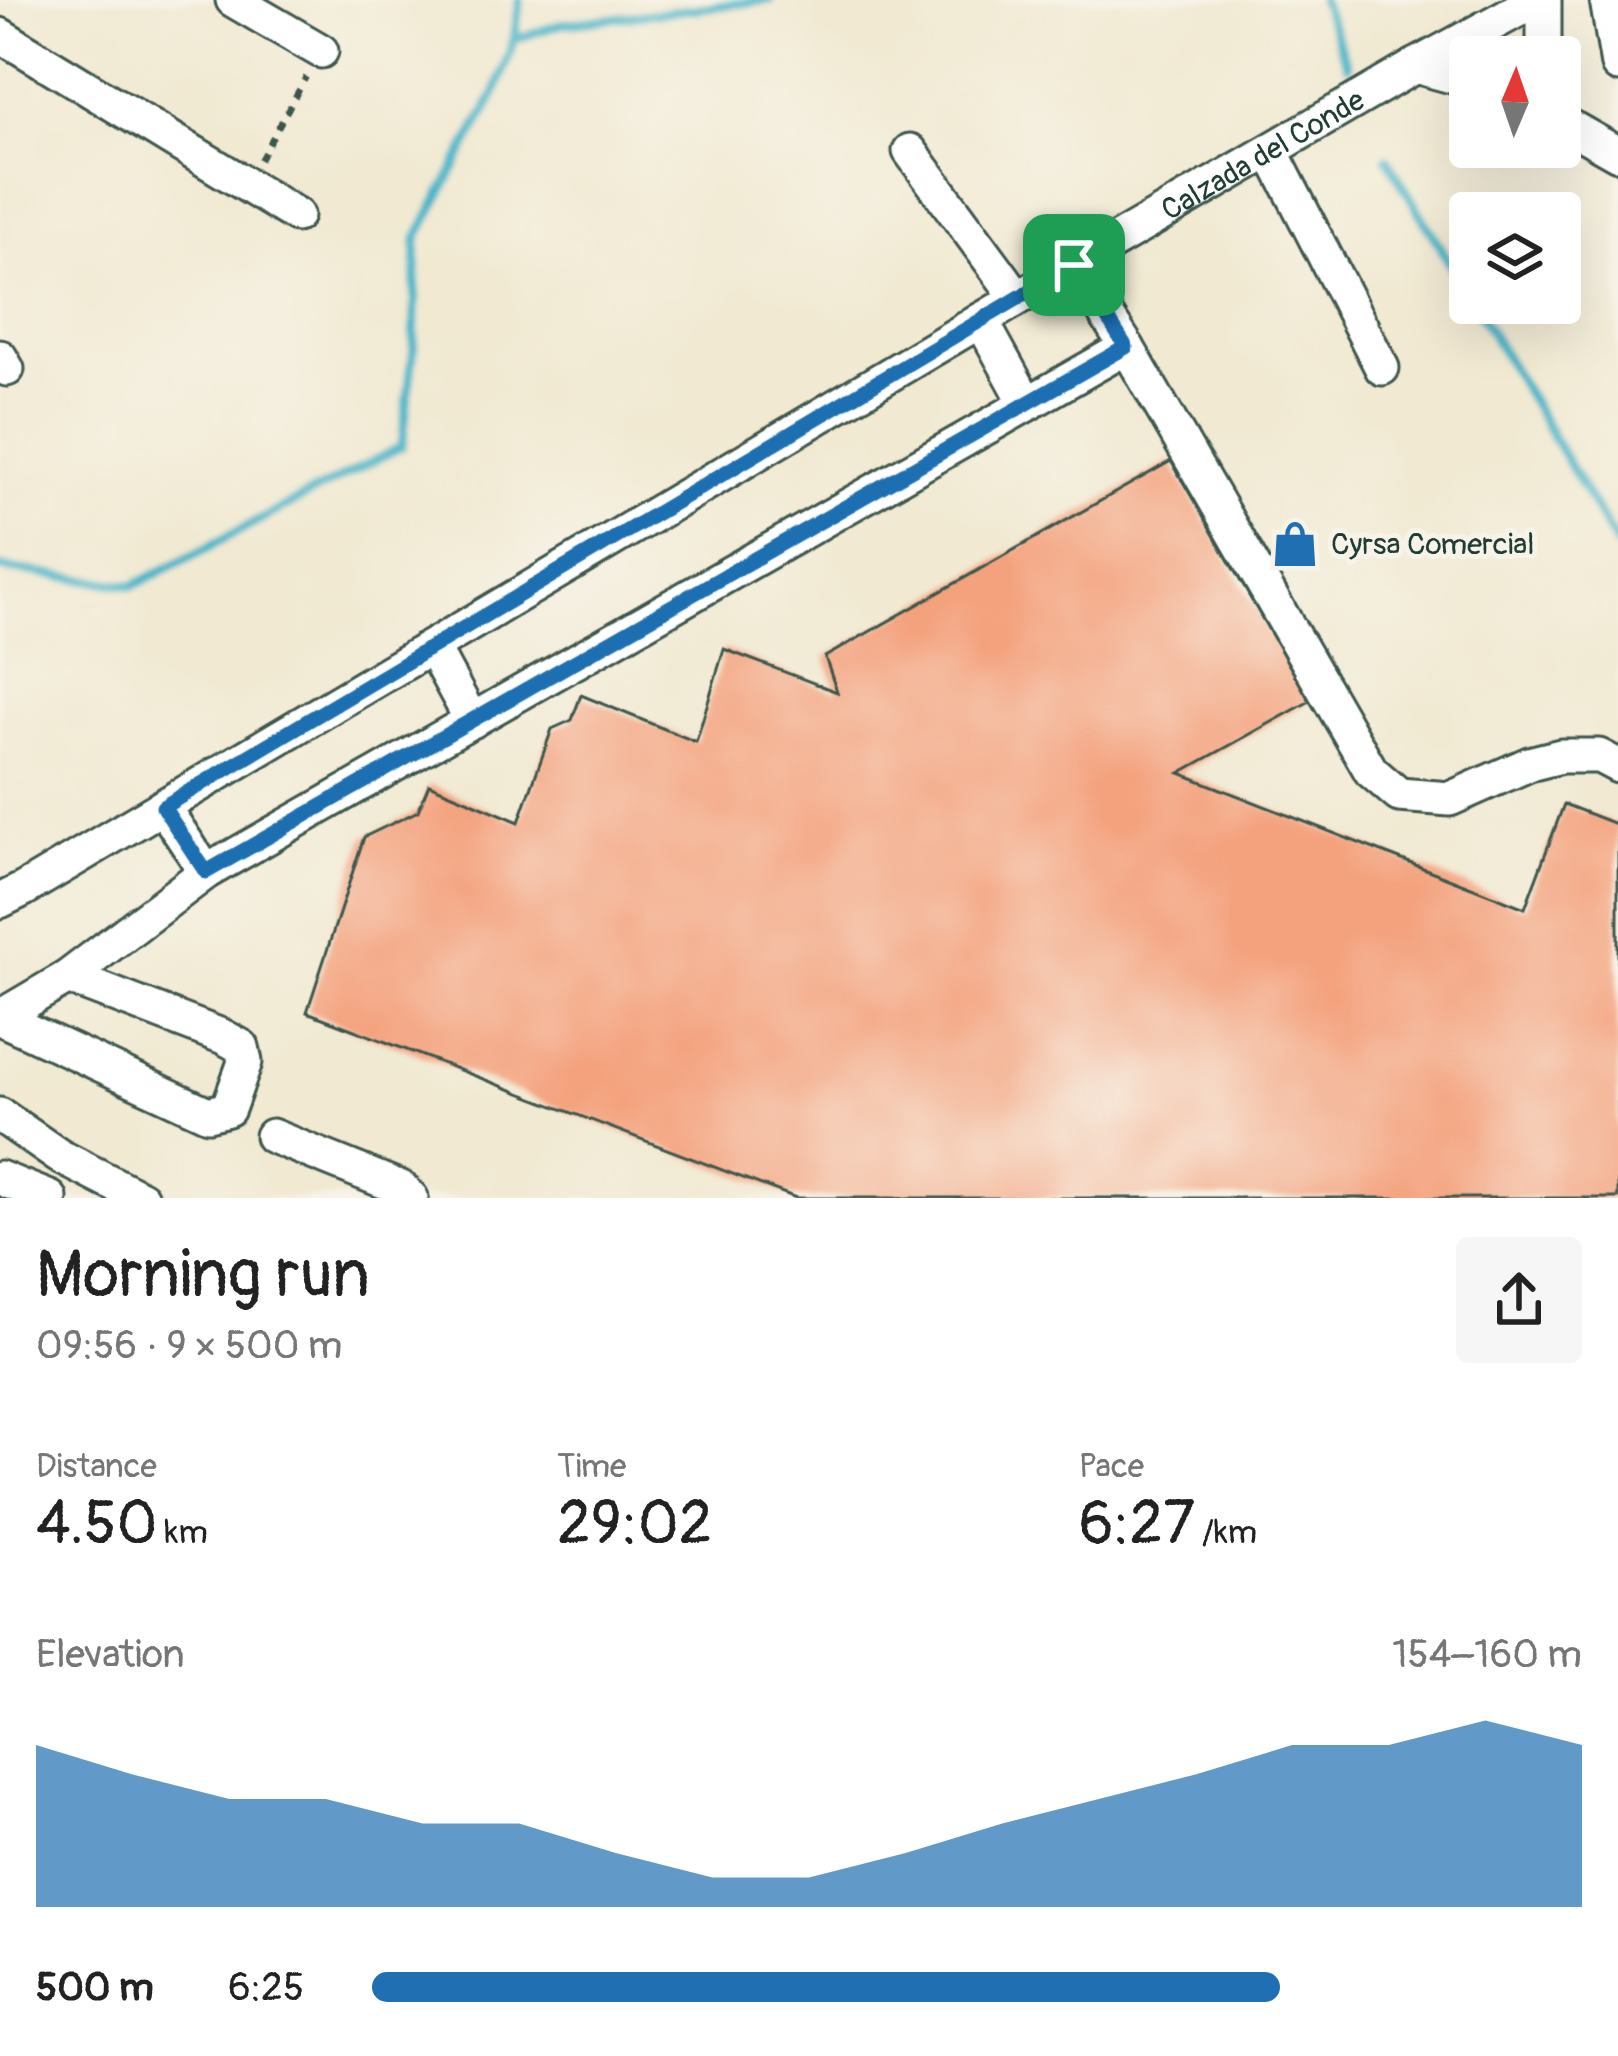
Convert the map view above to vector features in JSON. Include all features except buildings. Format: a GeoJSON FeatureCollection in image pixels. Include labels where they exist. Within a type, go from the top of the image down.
{"type":"FeatureCollection","features":[{"type":"Feature","properties":{"kind":"street"},"geometry":{"type":"LineString","coordinates":[[233,0],[321,51]]}},
{"type":"Feature","properties":{"kind":"street"},"geometry":{"type":"LineString","coordinates":[[1540,0],[1543,36]]}},
{"type":"Feature","properties":{"kind":"street","name":"Calzada del Conde"},"geometry":{"type":"LineString","coordinates":[[0,901],[1074,265],[1415,66],[1540,0]]}},
{"type":"Feature","properties":{"kind":"street"},"geometry":{"type":"LineString","coordinates":[[1607,0],[1618,65]]}},
{"type":"Feature","properties":{"kind":"street"},"geometry":{"type":"LineString","coordinates":[[0,35],[296,215]]}},
{"type":"Feature","properties":{"kind":"street"},"geometry":{"type":"LineString","coordinates":[[1415,66],[1449,75]]}},
{"type":"Feature","properties":{"kind":"street"},"geometry":{"type":"LineString","coordinates":[[1581,133],[1618,154]]}},
{"type":"Feature","properties":{"kind":"street"},"geometry":{"type":"LineString","coordinates":[[1271,151],[1382,368]]}},
{"type":"Feature","properties":{"kind":"street"},"geometry":{"type":"LineString","coordinates":[[910,152],[1018,298]]}},
{"type":"Feature","properties":{"kind":"street"},"geometry":{"type":"LineString","coordinates":[[1074,265],[1371,771],[1399,795],[1450,799],[1529,764],[1561,756],[1599,756],[1618,766]]}},
{"type":"Feature","properties":{"kind":"street"},"geometry":{"type":"LineString","coordinates":[[981,320],[1027,404]]}},
{"type":"Feature","properties":{"kind":"street"},"geometry":{"type":"LineString","coordinates":[[0,1018],[68,977],[206,872],[1126,347]]}},
{"type":"Feature","properties":{"kind":"street"},"geometry":{"type":"LineString","coordinates":[[432,647],[472,721]]}},
{"type":"Feature","properties":{"kind":"street"},"geometry":{"type":"LineString","coordinates":[[163,807],[206,872]]}},
{"type":"Feature","properties":{"kind":"street"},"geometry":{"type":"LineString","coordinates":[[0,1018],[208,1114],[228,1109],[245,1063],[242,1047],[68,977]]}},
{"type":"Feature","properties":{"kind":"street"},"geometry":{"type":"LineString","coordinates":[[0,1115],[59,1156],[141,1198]]}},
{"type":"Feature","properties":{"kind":"street"},"geometry":{"type":"LineString","coordinates":[[272,1136],[401,1188],[411,1198]]}},
{"type":"Feature","properties":{"kind":"street"},"geometry":{"type":"LineString","coordinates":[[0,1178],[50,1198],[59,1156]]}},
{"type":"Feature","properties":{"kind":"path"},"geometry":{"type":"LineString","coordinates":[[246,184],[321,51]]}},
{"type":"Feature","properties":{"kind":"waterway"},"geometry":{"type":"LineString","coordinates":[[0,568],[133,586],[402,446],[414,346],[417,238],[496,92],[514,39],[520,0]]}},
{"type":"Feature","properties":{"kind":"waterway"},"geometry":{"type":"LineString","coordinates":[[515,39],[562,24],[770,0]]}},
{"type":"Feature","properties":{"kind":"waterway"},"geometry":{"type":"LineString","coordinates":[[1321,0],[1348,66]]}},
{"type":"Feature","properties":{"kind":"waterway"},"geometry":{"type":"LineString","coordinates":[[1387,158],[1449,262]]}},
{"type":"Feature","properties":{"kind":"waterway"},"geometry":{"type":"LineString","coordinates":[[1485,324],[1618,547]]}},
{"type":"Feature","properties":{"kind":"place","name":"Cyrsa Comercial"},"geometry":{"type":"Point","coordinates":[1295,544]}},
{"type":"Feature","properties":{"kind":"route"},"geometry":{"type":"LineString","coordinates":[[1074,265],[1126,347],[206,872],[163,807],[297,727],[1074,265]]}}]}
